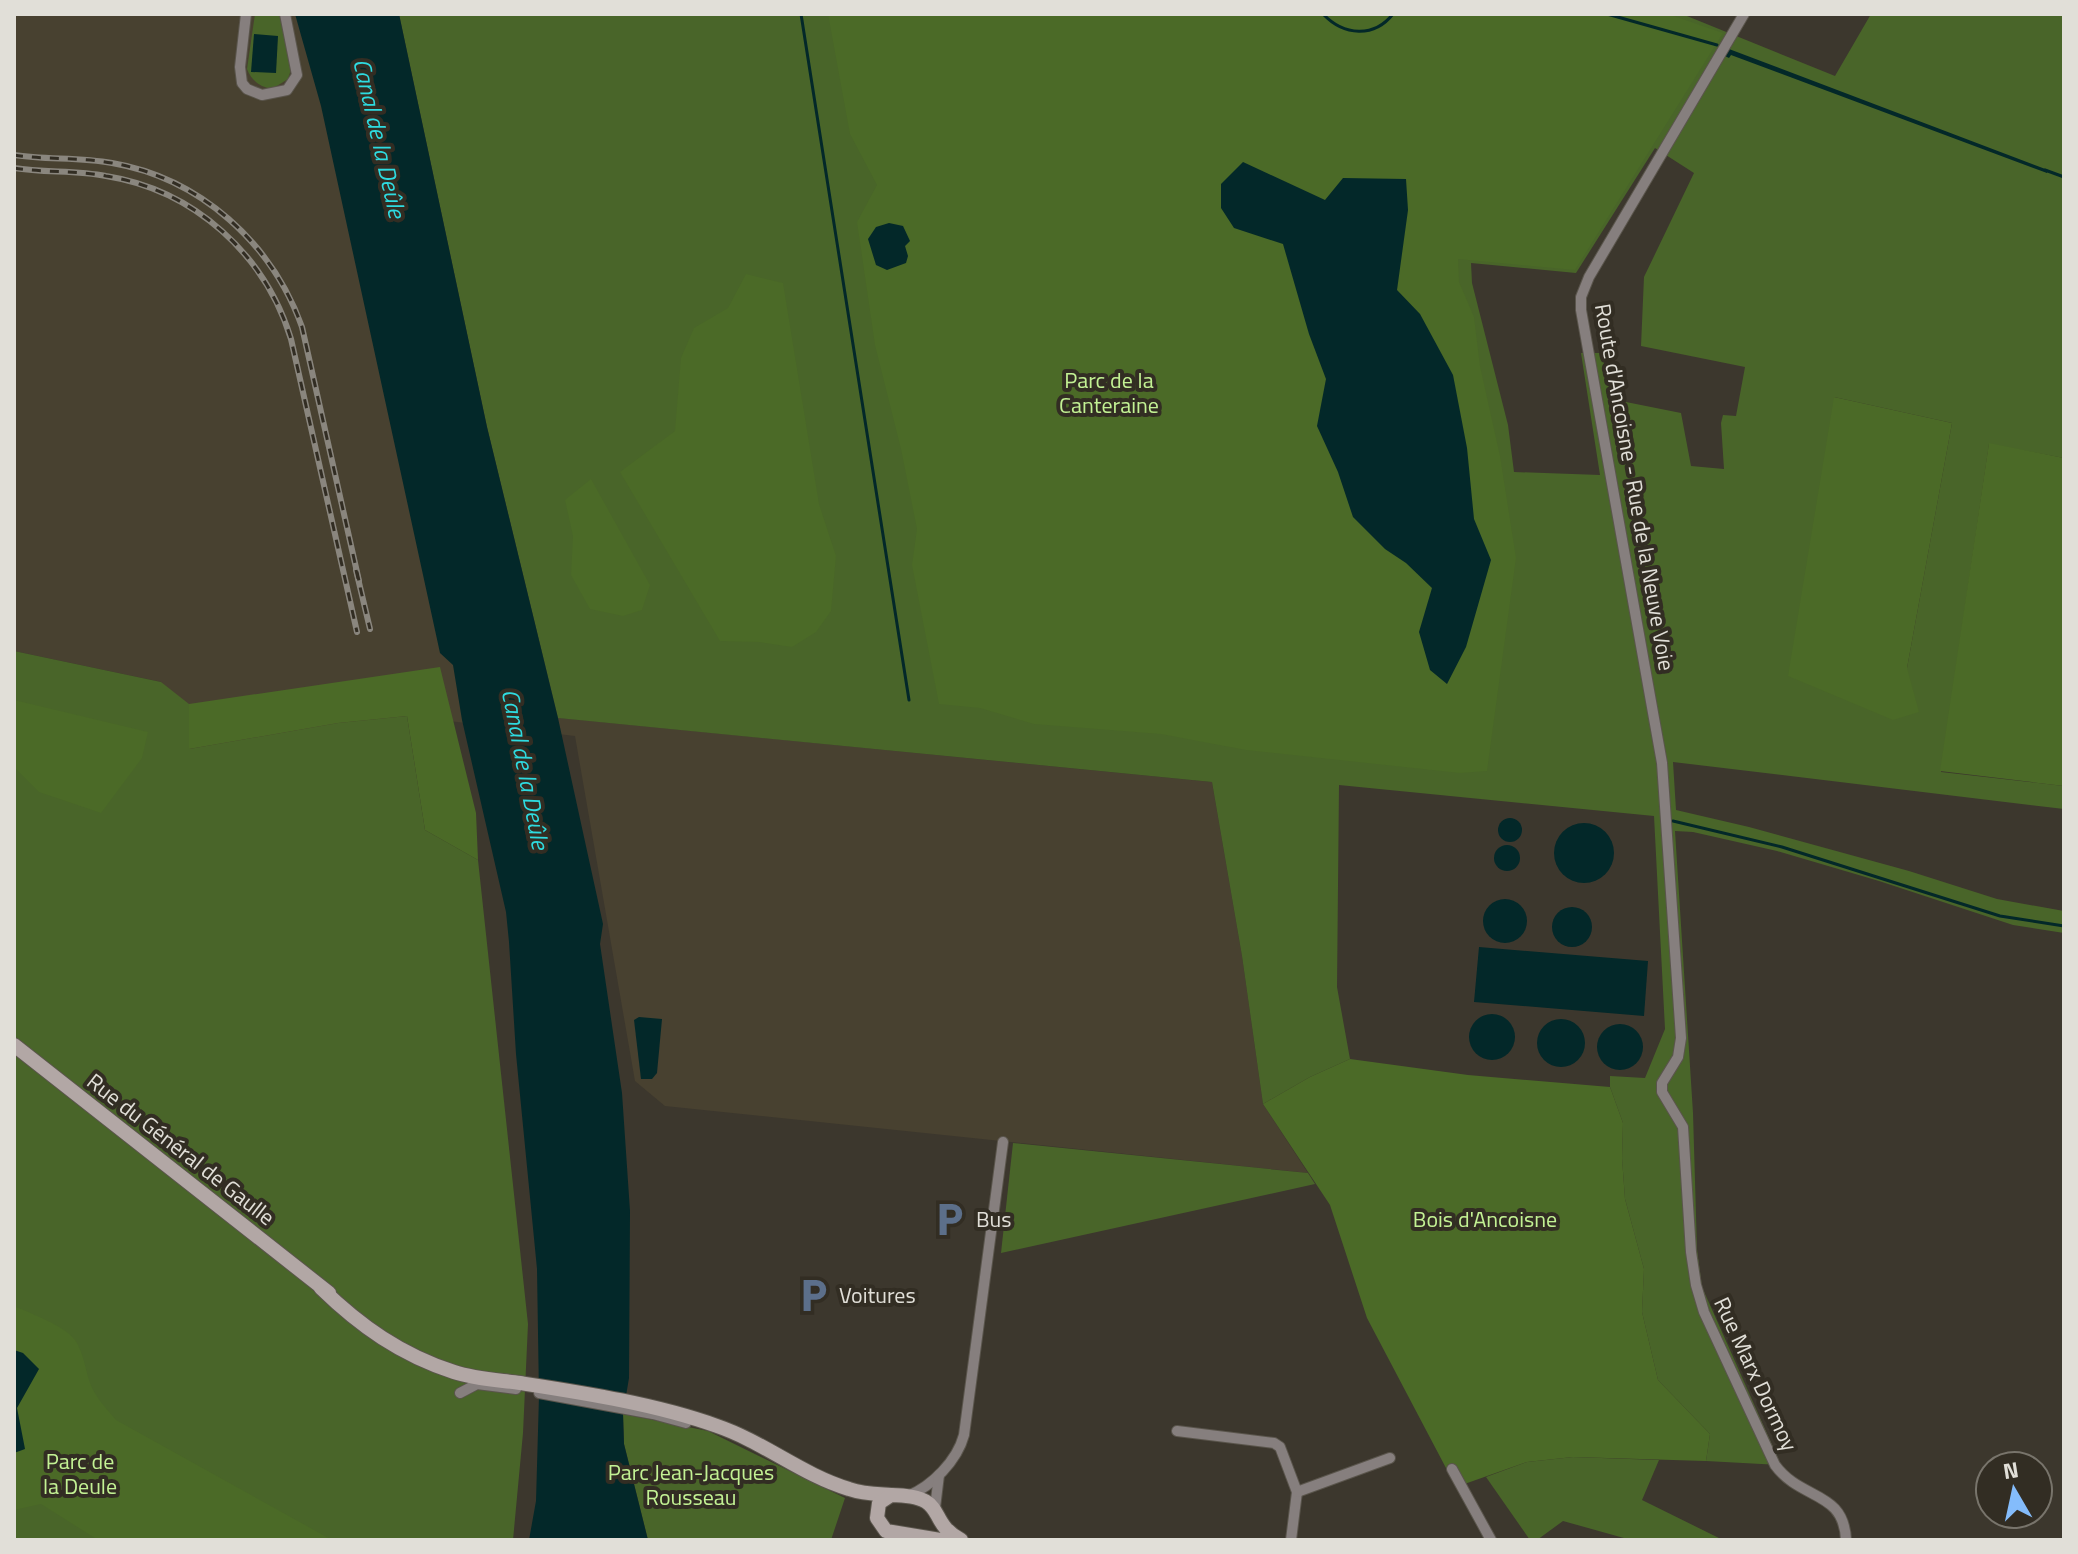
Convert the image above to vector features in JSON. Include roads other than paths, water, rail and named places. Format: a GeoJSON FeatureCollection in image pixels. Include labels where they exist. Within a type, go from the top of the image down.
{"type":"FeatureCollection","features":[{"type":"Feature","properties":{"kind":"street"},"geometry":{"type":"LineString","coordinates":[[246,14],[240,75],[247,89],[262,95],[287,90],[297,75],[285,14]]}},
{"type":"Feature","properties":{"kind":"street","name":"Route d'Ancoisne - Rue de la Neuve Voie"},"geometry":{"type":"LineString","coordinates":[[1667,818],[1661,752],[1582,317],[1581,297],[1594,269],[1744,14]]}},
{"type":"Feature","properties":{"kind":"street","name":"Rue Marx Dormoy"},"geometry":{"type":"LineString","coordinates":[[1667,818],[1681,1038],[1678,1057],[1662,1083],[1662,1092],[1685,1133],[1691,1252],[1697,1292],[1775,1465],[1791,1483],[1836,1508],[1843,1517],[1846,1540]]}},
{"type":"Feature","properties":{"kind":"street","name":"Rue du Général de Gaulle"},"geometry":{"type":"LineString","coordinates":[[14,1045],[321,1288],[360,1323],[404,1351],[455,1373],[653,1411],[730,1430],[815,1476],[850,1490]]}},
{"type":"Feature","properties":{"kind":"street"},"geometry":{"type":"LineString","coordinates":[[908,1496],[939,1475],[959,1450],[964,1435],[1003,1142]]}},
{"type":"Feature","properties":{"kind":"street"},"geometry":{"type":"LineString","coordinates":[[460,1393],[477,1384],[519,1386]]}},
{"type":"Feature","properties":{"kind":"street"},"geometry":{"type":"LineString","coordinates":[[653,1411],[686,1423]]}},
{"type":"Feature","properties":{"kind":"street"},"geometry":{"type":"LineString","coordinates":[[1177,1431],[1277,1445],[1297,1492],[1291,1540]]}},
{"type":"Feature","properties":{"kind":"street"},"geometry":{"type":"LineString","coordinates":[[1297,1492],[1390,1458]]}},
{"type":"Feature","properties":{"kind":"street"},"geometry":{"type":"LineString","coordinates":[[1452,1469],[1491,1540]]}},
{"type":"Feature","properties":{"kind":"street"},"geometry":{"type":"LineString","coordinates":[[920,1538],[934,1529],[939,1475]]}},
{"type":"Feature","properties":{"kind":"street"},"geometry":{"type":"LineString","coordinates":[[850,1490],[928,1500],[948,1531],[961,1540]]}},
{"type":"Feature","properties":{"kind":"street"},"geometry":{"type":"LineString","coordinates":[[850,1490],[877,1515],[884,1529],[899,1537],[940,1540]]}},
{"type":"Feature","properties":{"kind":"street"},"geometry":{"type":"LineString","coordinates":[[877,1515],[881,1500],[891,1495]]}},
{"type":"Feature","properties":{"kind":"water","name":"Canal de la Deûle"},"geometry":{"type":"Polygon","coordinates":[[[295,14],[399,14],[487,427],[558,718],[603,924],[600,944],[622,1093],[630,1211],[629,1378],[623,1414],[624,1444],[648,1540],[529,1540],[536,1501],[539,1396],[537,1269],[506,912],[462,720],[453,665],[440,653],[321,106],[295,14]]]}},
{"type":"Feature","properties":{"kind":"water"},"geometry":{"type":"Polygon","coordinates":[[[254,34],[278,36],[276,73],[251,72],[254,34]]]}},
{"type":"Feature","properties":{"kind":"water"},"geometry":{"type":"Polygon","coordinates":[[[1729,49],[2048,170],[2047,173],[1731,55],[1729,58],[1725,56],[1729,49]]]}},
{"type":"Feature","properties":{"kind":"water"},"geometry":{"type":"Polygon","coordinates":[[[1243,162],[1325,200],[1343,178],[1406,179],[1408,210],[1397,290],[1420,314],[1453,375],[1467,448],[1474,519],[1491,560],[1466,647],[1447,684],[1430,670],[1419,632],[1432,588],[1406,563],[1385,549],[1353,517],[1338,472],[1317,426],[1326,379],[1309,334],[1283,244],[1234,228],[1221,208],[1221,184],[1243,162]]]}},
{"type":"Feature","properties":{"kind":"water"},"geometry":{"type":"Polygon","coordinates":[[[889,223],[903,226],[910,241],[905,246],[908,256],[906,263],[887,270],[876,265],[868,239],[876,227],[889,223]]]}},
{"type":"Feature","properties":{"kind":"water"},"geometry":{"type":"Polygon","coordinates":[[[1505,818],[1515,818],[1522,825],[1522,835],[1515,842],[1505,842],[1498,835],[1498,825],[1505,818]]]}},
{"type":"Feature","properties":{"kind":"water"},"geometry":{"type":"Polygon","coordinates":[[[1584,823],[1605,832],[1614,853],[1605,874],[1584,883],[1563,874],[1554,853],[1563,832],[1584,823]]]}},
{"type":"Feature","properties":{"kind":"water"},"geometry":{"type":"Polygon","coordinates":[[[1507,845],[1517,848],[1520,858],[1517,868],[1507,871],[1497,868],[1494,858],[1497,848],[1507,845]]]}},
{"type":"Feature","properties":{"kind":"water"},"geometry":{"type":"Polygon","coordinates":[[[1505,899],[1520,906],[1527,921],[1520,936],[1505,943],[1490,936],[1483,921],[1490,906],[1505,899]]]}},
{"type":"Feature","properties":{"kind":"water"},"geometry":{"type":"Polygon","coordinates":[[[1572,907],[1586,913],[1592,927],[1586,941],[1572,947],[1558,941],[1552,927],[1558,913],[1572,907]]]}},
{"type":"Feature","properties":{"kind":"water"},"geometry":{"type":"Polygon","coordinates":[[[1479,947],[1648,961],[1644,1016],[1474,1002],[1479,947]]]}},
{"type":"Feature","properties":{"kind":"water"},"geometry":{"type":"Polygon","coordinates":[[[1492,1014],[1501,1015],[1508,1021],[1514,1028],[1514,1046],[1508,1053],[1501,1059],[1492,1060],[1483,1059],[1476,1053],[1470,1046],[1469,1037],[1470,1028],[1476,1021],[1483,1015],[1492,1014]]]}},
{"type":"Feature","properties":{"kind":"water"},"geometry":{"type":"Polygon","coordinates":[[[639,1017],[662,1019],[657,1073],[652,1079],[641,1079],[634,1020],[639,1017]]]}},
{"type":"Feature","properties":{"kind":"water"},"geometry":{"type":"Polygon","coordinates":[[[1561,1019],[1578,1026],[1585,1043],[1578,1060],[1561,1067],[1544,1060],[1537,1043],[1544,1026],[1561,1019]]]}},
{"type":"Feature","properties":{"kind":"water"},"geometry":{"type":"Polygon","coordinates":[[[1620,1024],[1636,1031],[1643,1047],[1636,1063],[1620,1070],[1604,1063],[1597,1047],[1604,1031],[1620,1024]]]}},
{"type":"Feature","properties":{"kind":"water"},"geometry":{"type":"Polygon","coordinates":[[[14,1350],[23,1353],[39,1369],[17,1408],[25,1449],[14,1453],[14,1350]]]}},
{"type":"Feature","properties":{"kind":"waterway"},"geometry":{"type":"LineString","coordinates":[[801,14],[909,700]]}},
{"type":"Feature","properties":{"kind":"waterway"},"geometry":{"type":"LineString","coordinates":[[1323,14],[1340,27],[1359,31],[1377,27],[1393,14]]}},
{"type":"Feature","properties":{"kind":"waterway"},"geometry":{"type":"LineString","coordinates":[[1607,14],[1717,45]]}},
{"type":"Feature","properties":{"kind":"waterway"},"geometry":{"type":"LineString","coordinates":[[2045,170],[2064,177]]}},
{"type":"Feature","properties":{"kind":"waterway"},"geometry":{"type":"LineString","coordinates":[[1673,821],[1782,847],[2000,916],[2064,926]]}},
{"type":"Feature","properties":{"kind":"railway"},"geometry":{"type":"LineString","coordinates":[[14,155],[100,161],[144,171],[175,183],[203,199],[252,242],[289,296],[302,327],[359,581]]}},
{"type":"Feature","properties":{"kind":"railway"},"geometry":{"type":"LineString","coordinates":[[14,168],[106,176],[168,195],[222,231],[264,280],[291,339],[357,632]]}},
{"type":"Feature","properties":{"kind":"railway"},"geometry":{"type":"LineString","coordinates":[[356,570],[370,629]]}},
{"type":"Feature","properties":{"kind":"place","name":"Bus"},"geometry":{"type":"Point","coordinates":[950,1219]}},
{"type":"Feature","properties":{"kind":"place","name":"Voitures"},"geometry":{"type":"Point","coordinates":[813,1295]}},
{"type":"Feature","properties":{"kind":"park label","name":"Parc de la Canteraine"},"geometry":{"type":"Point","coordinates":[1109,392]}},
{"type":"Feature","properties":{"kind":"park label","name":"Bois d'Ancoisne"},"geometry":{"type":"Point","coordinates":[1485,1219]}},
{"type":"Feature","properties":{"kind":"park label","name":"Parc de la Deule"},"geometry":{"type":"Point","coordinates":[80,1474]}},
{"type":"Feature","properties":{"kind":"park label","name":"Parc Jean-Jacques Rousseau"},"geometry":{"type":"Point","coordinates":[691,1484]}}]}
